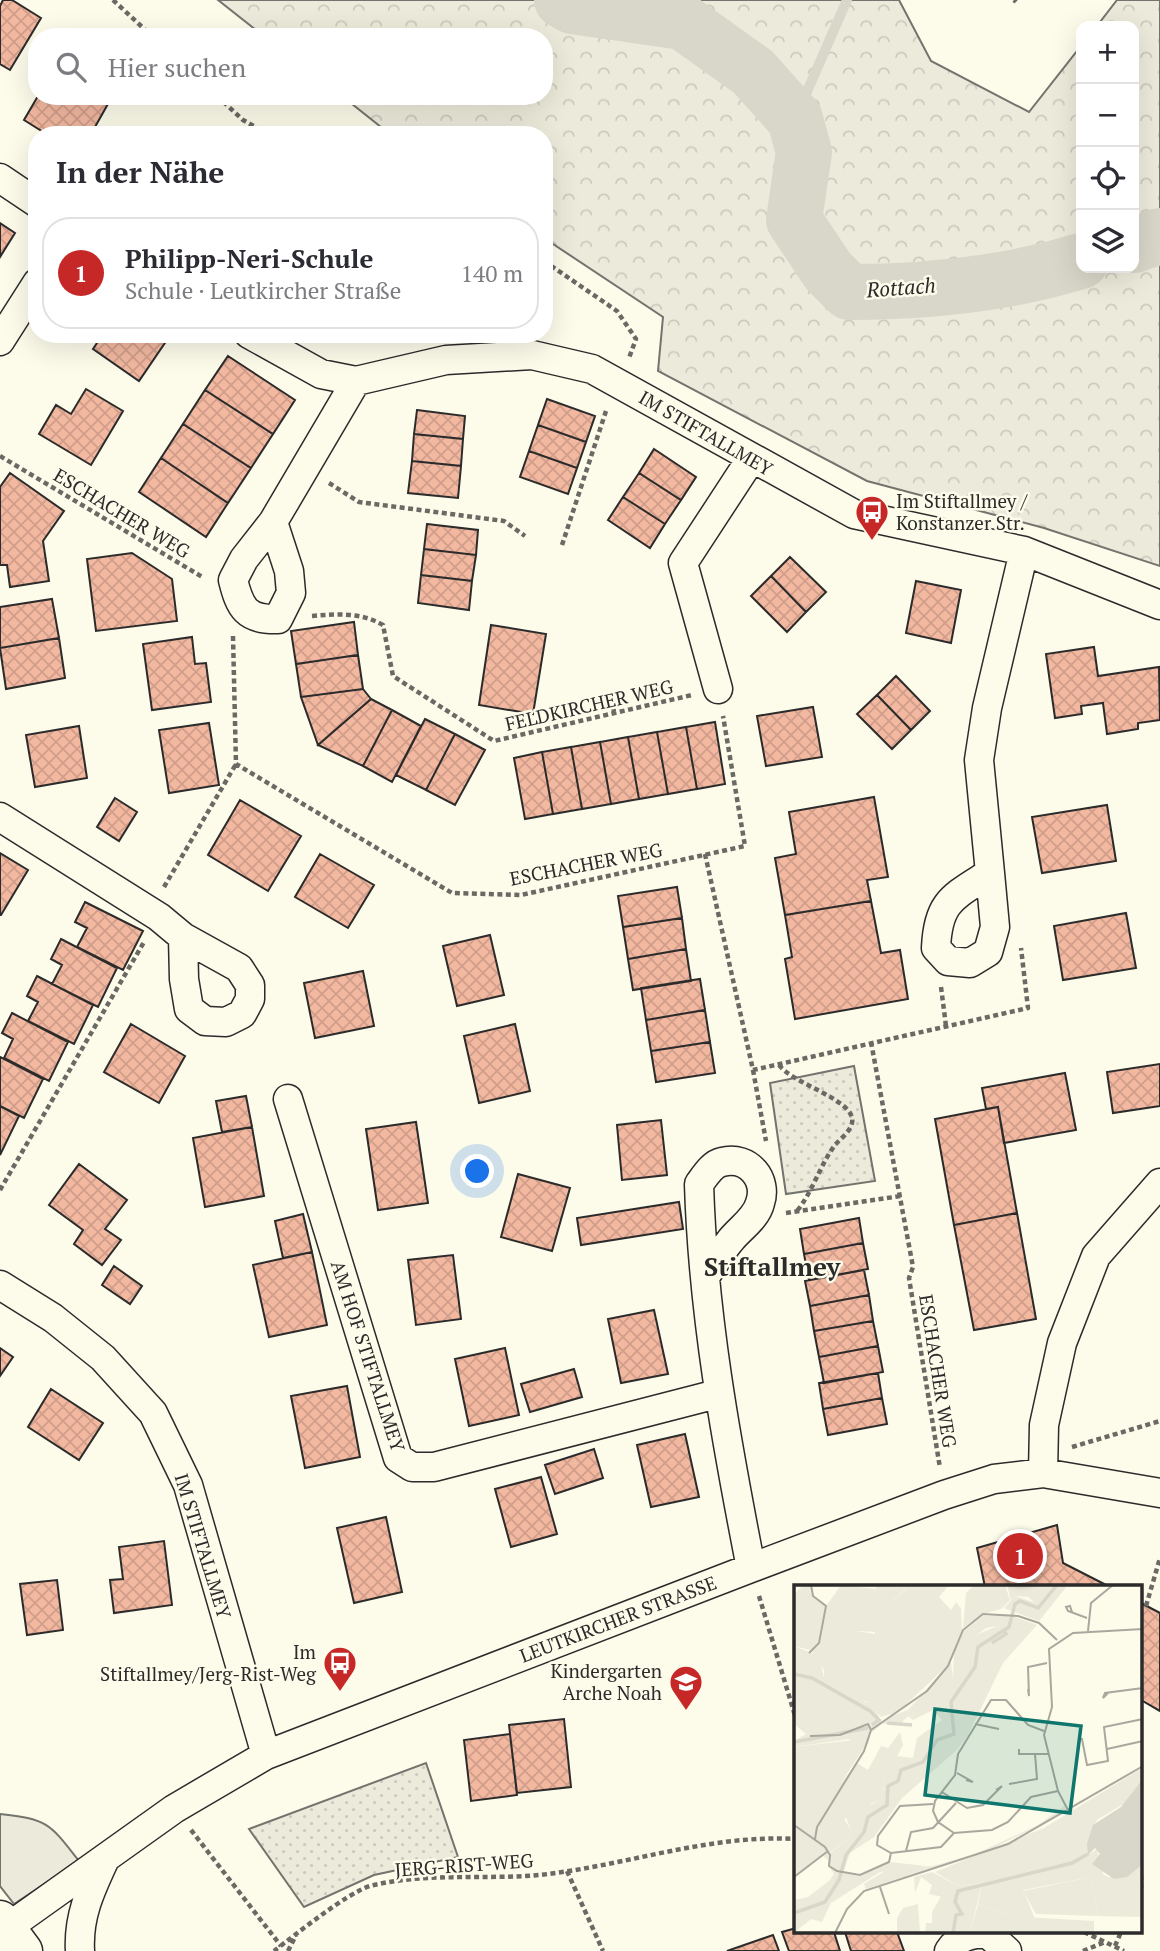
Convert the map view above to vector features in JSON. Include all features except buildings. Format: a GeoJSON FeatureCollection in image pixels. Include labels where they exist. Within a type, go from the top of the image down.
{"type":"FeatureCollection","features":[{"type":"Feature","properties":{"kind":"street"},"geometry":{"type":"LineString","coordinates":[[0,178],[28,197]]}},
{"type":"Feature","properties":{"kind":"street"},"geometry":{"type":"LineString","coordinates":[[0,341],[28,297]]}},
{"type":"Feature","properties":{"kind":"street","name":"IM STIFTALLMEY"},"geometry":{"type":"LineString","coordinates":[[265,343],[321,374],[356,381],[446,360],[532,355],[592,369],[854,514],[1024,551],[1160,605]]}},
{"type":"Feature","properties":{"kind":"street"},"geometry":{"type":"LineString","coordinates":[[273,522],[289,570],[291,593],[278,619],[258,620],[236,592],[244,559],[273,522],[356,381]]}},
{"type":"Feature","properties":{"kind":"street"},"geometry":{"type":"LineString","coordinates":[[718,689],[683,563],[751,459]]}},
{"type":"Feature","properties":{"kind":"street"},"geometry":{"type":"LineString","coordinates":[[989,873],[979,760],[987,708],[1024,551]]}},
{"type":"Feature","properties":{"kind":"street"},"geometry":{"type":"LineString","coordinates":[[0,817],[154,914],[183,937]]}},
{"type":"Feature","properties":{"kind":"street","name":"AM HOF STIFTALLMEY"},"geometry":{"type":"LineString","coordinates":[[288,1099],[398,1458],[412,1466],[434,1467],[717,1394]]}},
{"type":"Feature","properties":{"kind":"street"},"geometry":{"type":"LineString","coordinates":[[705,1276],[731,1239],[760,1207],[764,1189],[760,1176],[747,1164],[723,1161],[712,1167],[699,1184],[705,1276],[717,1394],[751,1568]]}},
{"type":"Feature","properties":{"kind":"street"},"geometry":{"type":"LineString","coordinates":[[1044,1465],[1044,1425],[1062,1343],[1096,1256],[1160,1183]]}},
{"type":"Feature","properties":{"kind":"street","name":"IM STIFTALLMEY"},"geometry":{"type":"LineString","coordinates":[[0,1285],[53,1318],[103,1358],[153,1412],[188,1485],[265,1755]]}},
{"type":"Feature","properties":{"kind":"street","name":"LEUTKIRCHER STRASSE"},"geometry":{"type":"LineString","coordinates":[[10,1933],[174,1809],[265,1755],[751,1568],[944,1495],[1044,1465],[1160,1493]]}},
{"type":"Feature","properties":{"kind":"street","name":"LEUTKIRCHER STRASSE"},"geometry":{"type":"LineString","coordinates":[[80,1951],[79,1929],[88,1896],[105,1859]]}},
{"type":"Feature","properties":{"kind":"street"},"geometry":{"type":"LineString","coordinates":[[949,1951],[955,1941],[969,1934]]}},
{"type":"Feature","properties":{"kind":"street"},"geometry":{"type":"LineString","coordinates":[[988,1934],[1007,1951]]}},
{"type":"Feature","properties":{"kind":"path"},"geometry":{"type":"LineString","coordinates":[[114,0],[144,28]]}},
{"type":"Feature","properties":{"kind":"path"},"geometry":{"type":"LineString","coordinates":[[227,105],[253,126]]}},
{"type":"Feature","properties":{"kind":"path"},"geometry":{"type":"LineString","coordinates":[[553,267],[617,311],[636,339],[620,383]]}},
{"type":"Feature","properties":{"kind":"path"},"geometry":{"type":"LineString","coordinates":[[562,545],[600,425]]}},
{"type":"Feature","properties":{"kind":"path","name":"ESCHACHER WEG"},"geometry":{"type":"LineString","coordinates":[[0,456],[204,579],[236,592]]}},
{"type":"Feature","properties":{"kind":"path"},"geometry":{"type":"LineString","coordinates":[[359,502],[504,521],[525,536]]}},
{"type":"Feature","properties":{"kind":"path"},"geometry":{"type":"LineString","coordinates":[[0,1190],[236,764],[232,640],[236,592]]}},
{"type":"Feature","properties":{"kind":"path","name":"FELDKIRCHER WEG"},"geometry":{"type":"LineString","coordinates":[[278,619],[344,614],[371,618],[383,625],[387,634],[393,676],[494,741],[718,689]]}},
{"type":"Feature","properties":{"kind":"path","name":"ESCHACHER WEG"},"geometry":{"type":"LineString","coordinates":[[236,764],[452,893],[521,895],[746,846],[718,689]]}},
{"type":"Feature","properties":{"kind":"path"},"geometry":{"type":"LineString","coordinates":[[614,712],[612,700],[623,695]]}},
{"type":"Feature","properties":{"kind":"path"},"geometry":{"type":"LineString","coordinates":[[705,855],[753,1070],[766,1142]]}},
{"type":"Feature","properties":{"kind":"path"},"geometry":{"type":"LineString","coordinates":[[753,1070],[1028,1008]]}},
{"type":"Feature","properties":{"kind":"path","name":"ESCHACHER WEG"},"geometry":{"type":"LineString","coordinates":[[871,1042],[913,1267],[909,1278],[944,1495]]}},
{"type":"Feature","properties":{"kind":"path"},"geometry":{"type":"LineString","coordinates":[[779,1065],[788,1077],[842,1103],[850,1110],[852,1118],[852,1126],[835,1145],[810,1195],[797,1211]]}},
{"type":"Feature","properties":{"kind":"path"},"geometry":{"type":"LineString","coordinates":[[750,1220],[901,1196]]}},
{"type":"Feature","properties":{"kind":"path"},"geometry":{"type":"LineString","coordinates":[[1044,1465],[1160,1421]]}},
{"type":"Feature","properties":{"kind":"path"},"geometry":{"type":"LineString","coordinates":[[1146,1606],[1160,1558]]}},
{"type":"Feature","properties":{"kind":"path"},"geometry":{"type":"LineString","coordinates":[[751,1568],[794,1712]]}},
{"type":"Feature","properties":{"kind":"path"},"geometry":{"type":"LineString","coordinates":[[174,1809],[281,1945]]}},
{"type":"Feature","properties":{"kind":"path","name":"JERG-RIST-WEG"},"geometry":{"type":"LineString","coordinates":[[274,1951],[298,1931],[368,1886],[452,1877],[567,1871],[688,1846],[766,1837],[794,1839]]}},
{"type":"Feature","properties":{"kind":"path"},"geometry":{"type":"LineString","coordinates":[[567,1871],[603,1951]]}},
{"type":"Feature","properties":{"kind":"path"},"geometry":{"type":"LineString","coordinates":[[288,1951],[298,1931]]}},
{"type":"Feature","properties":{"kind":"path"},"geometry":{"type":"LineString","coordinates":[[1088,1934],[1124,1951]]}},
{"type":"Feature","properties":{"kind":"path"},"geometry":{"type":"LineString","coordinates":[[1115,1946],[1120,1934]]}},
{"type":"Feature","properties":{"kind":"path"},"geometry":{"type":"LineString","coordinates":[[1083,1951],[1106,1942]]}},
{"type":"Feature","properties":{"kind":"path"},"geometry":{"type":"LineString","coordinates":[[1105,1951],[1106,1942]]}},
{"type":"Feature","properties":{"kind":"green space"},"geometry":{"type":"Polygon","coordinates":[[[218,0],[899,0],[931,61],[1029,112],[1076,52],[1076,273],[1139,273],[1139,21],[1101,21],[1117,0],[1160,0],[1160,566],[1044,528],[867,481],[658,371],[663,317],[553,244],[553,126],[380,126],[353,105],[553,105],[553,28],[254,28],[218,0]]]}},
{"type":"Feature","properties":{"kind":"green space"},"geometry":{"type":"Polygon","coordinates":[[[854,1066],[875,1181],[786,1194],[770,1083],[854,1066]]]}},
{"type":"Feature","properties":{"kind":"green space"},"geometry":{"type":"Polygon","coordinates":[[[426,1763],[458,1857],[374,1875],[304,1907],[249,1829],[426,1763]]]}},
{"type":"Feature","properties":{"kind":"green space"},"geometry":{"type":"Polygon","coordinates":[[[0,1814],[29,1818],[47,1825],[79,1861],[14,1904],[0,1886],[0,1814]]]}},
{"type":"Feature","properties":{"kind":"waterway","name":"Rottach"},"geometry":{"type":"LineString","coordinates":[[562,0],[572,6],[683,22],[753,72],[795,119],[804,152],[794,220],[828,271],[849,292],[967,285],[1024,276],[1076,262]]}},
{"type":"Feature","properties":{"kind":"waterway"},"geometry":{"type":"LineString","coordinates":[[795,119],[847,0]]}},
{"type":"Feature","properties":{"kind":"waterway","name":"Rottach"},"geometry":{"type":"LineString","coordinates":[[1139,243],[1160,236]]}},
{"type":"Feature","properties":{"kind":"place","name":"Im Stiftallmey / Konstanzer Str."},"geometry":{"type":"Point","coordinates":[872,542]}},
{"type":"Feature","properties":{"kind":"place","name":"Philipp-Neri-Schule"},"geometry":{"type":"Point","coordinates":[1020,1556]}},
{"type":"Feature","properties":{"kind":"place","name":"Im Stiftallmey/Jerg-Rist-Weg"},"geometry":{"type":"Point","coordinates":[340,1693]}},
{"type":"Feature","properties":{"kind":"place","name":"Kindergarten Arche Noah"},"geometry":{"type":"Point","coordinates":[686,1712]}},
{"type":"Feature","properties":{"kind":"district","name":"Stiftallmey"},"geometry":{"type":"Point","coordinates":[772,1267]}}]}
